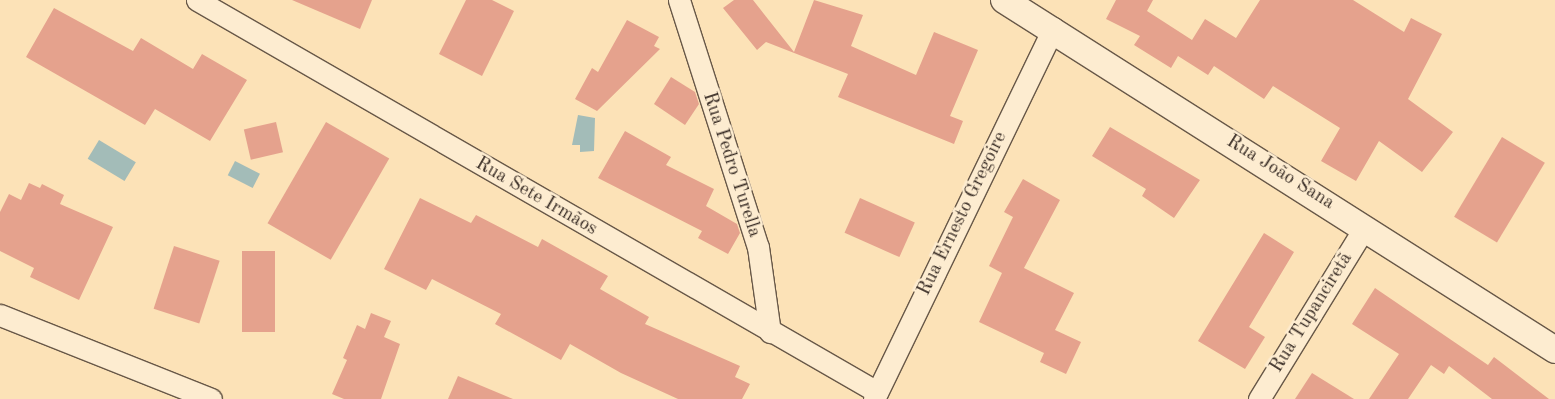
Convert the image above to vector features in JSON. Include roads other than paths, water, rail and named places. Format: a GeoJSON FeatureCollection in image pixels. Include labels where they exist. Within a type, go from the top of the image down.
{"type":"FeatureCollection","features":[{"type":"Feature","properties":{"kind":"street","name":"Rua Sete Irmãos"},"geometry":{"type":"LineString","coordinates":[[196,0],[770,332],[875,395]]}},
{"type":"Feature","properties":{"kind":"street","name":"Rua Pedro Turella"},"geometry":{"type":"LineString","coordinates":[[679,0],[758,248],[770,332]]}},
{"type":"Feature","properties":{"kind":"street","name":"Rua João Sana"},"geometry":{"type":"LineString","coordinates":[[1004,0],[1053,28],[1555,350]]}},
{"type":"Feature","properties":{"kind":"street","name":"Rua Ernesto Gregoire"},"geometry":{"type":"LineString","coordinates":[[875,395],[1053,28]]}},
{"type":"Feature","properties":{"kind":"street","name":"Rua Tupanciretã"},"geometry":{"type":"LineString","coordinates":[[1259,399],[1365,227]]}},
{"type":"Feature","properties":{"kind":"street"},"geometry":{"type":"LineString","coordinates":[[0,315],[211,399]]}},
{"type":"Feature","properties":{"kind":"water"},"geometry":{"type":"Polygon","coordinates":[[[578,115],[595,118],[594,151],[580,152],[580,145],[572,145],[578,115]]]}},
{"type":"Feature","properties":{"kind":"water"},"geometry":{"type":"Polygon","coordinates":[[[99,140],[136,162],[125,181],[88,159],[99,140]]]}},
{"type":"Feature","properties":{"kind":"water"},"geometry":{"type":"Polygon","coordinates":[[[235,161],[260,174],[253,188],[228,175],[235,161]]]}}]}
